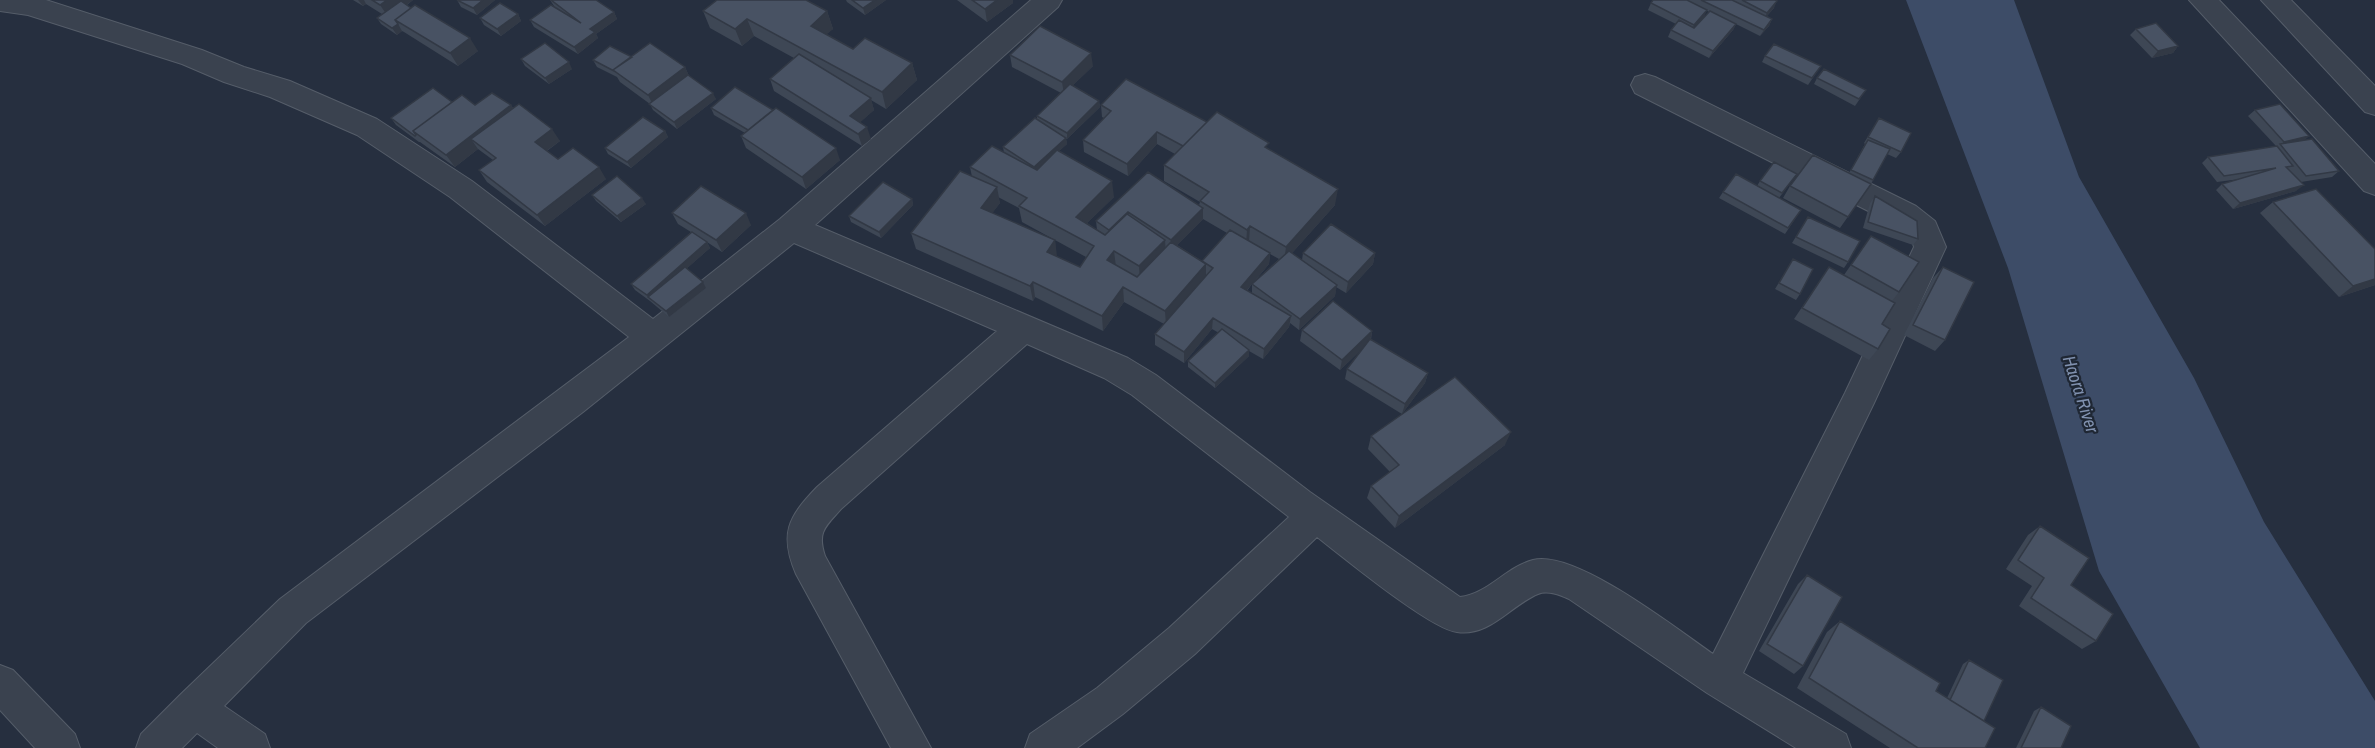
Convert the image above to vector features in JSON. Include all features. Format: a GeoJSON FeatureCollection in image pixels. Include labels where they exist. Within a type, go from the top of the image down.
{"type":"FeatureCollection","features":[{"type":"Feature","properties":{"kind":"street"},"geometry":{"type":"LineString","coordinates":[[155,748],[292,610],[571,402],[651,336],[791,228],[1048,0]]}},
{"type":"Feature","properties":{"kind":"street"},"geometry":{"type":"LineString","coordinates":[[2203,0],[2375,183]]}},
{"type":"Feature","properties":{"kind":"street"},"geometry":{"type":"LineString","coordinates":[[2275,0],[2375,104]]}},
{"type":"Feature","properties":{"kind":"street"},"geometry":{"type":"LineString","coordinates":[[0,1],[30,5],[192,57],[234,75],[280,89],[367,127],[461,189],[651,336]]}},
{"type":"Feature","properties":{"kind":"street"},"geometry":{"type":"LineString","coordinates":[[1646,85],[1905,215],[1923,230],[1930,248],[1857,403],[1720,680]]}},
{"type":"Feature","properties":{"kind":"street"},"geometry":{"type":"LineString","coordinates":[[791,228],[1116,368],[1144,385],[1315,516],[1436,603],[1457,615],[1477,612],[1535,576],[1556,577],[1581,586],[1720,680],[1832,748]]}},
{"type":"Feature","properties":{"kind":"street"},"geometry":{"type":"LineString","coordinates":[[912,748],[809,562],[802,541],[806,526],[829,498],[1024,327]]}},
{"type":"Feature","properties":{"kind":"street"},"geometry":{"type":"LineString","coordinates":[[1044,748],[1110,701],[1182,641],[1315,516]]}},
{"type":"Feature","properties":{"kind":"street"},"geometry":{"type":"LineString","coordinates":[[0,683],[61,748]]}},
{"type":"Feature","properties":{"kind":"street"},"geometry":{"type":"LineString","coordinates":[[193,708],[251,748]]}},
{"type":"Feature","properties":{"kind":"water","name":"Haora River"},"geometry":{"type":"Polygon","coordinates":[[[1906,0],[2014,0],[2079,177],[2194,378],[2264,522],[2375,701],[2375,748],[2200,748],[2099,571],[2008,268],[1906,0]]]}},
{"type":"Feature","properties":{"kind":"building"},"geometry":{"type":"Polygon","coordinates":[[[372,0],[387,0],[380,5],[372,0]]]}},
{"type":"Feature","properties":{"kind":"building"},"geometry":{"type":"Polygon","coordinates":[[[457,0],[483,0],[473,8],[457,0]]]}},
{"type":"Feature","properties":{"kind":"building"},"geometry":{"type":"Polygon","coordinates":[[[551,0],[596,0],[614,12],[590,29],[595,32],[574,47],[530,20],[551,5],[581,23],[551,0]]]}},
{"type":"Feature","properties":{"kind":"building"},"geometry":{"type":"Polygon","coordinates":[[[717,0],[806,0],[827,11],[811,26],[853,49],[865,38],[912,63],[882,92],[747,19],[735,29],[703,11],[717,0]]]}},
{"type":"Feature","properties":{"kind":"building"},"geometry":{"type":"Polygon","coordinates":[[[852,0],[875,0],[863,8],[852,0]]]}},
{"type":"Feature","properties":{"kind":"building"},"geometry":{"type":"Polygon","coordinates":[[[972,0],[997,0],[985,9],[972,0]]]}},
{"type":"Feature","properties":{"kind":"building"},"geometry":{"type":"Polygon","coordinates":[[[1653,0],[1687,0],[1707,10],[1694,25],[1651,3],[1653,0]]]}},
{"type":"Feature","properties":{"kind":"building"},"geometry":{"type":"Polygon","coordinates":[[[1701,0],[1732,0],[1772,19],[1764,30],[1701,0]]]}},
{"type":"Feature","properties":{"kind":"building"},"geometry":{"type":"Polygon","coordinates":[[[1742,0],[1775,0],[1777,1],[1767,13],[1742,0]]]}},
{"type":"Feature","properties":{"kind":"building"},"geometry":{"type":"Polygon","coordinates":[[[401,1],[411,8],[395,20],[398,24],[392,28],[377,18],[401,1]]]}},
{"type":"Feature","properties":{"kind":"building"},"geometry":{"type":"Polygon","coordinates":[[[500,3],[518,14],[497,29],[480,18],[500,3]]]}},
{"type":"Feature","properties":{"kind":"building"},"geometry":{"type":"Polygon","coordinates":[[[415,5],[470,38],[450,53],[395,20],[415,5]]]}},
{"type":"Feature","properties":{"kind":"building"},"geometry":{"type":"Polygon","coordinates":[[[1710,11],[1736,24],[1713,51],[1671,30],[1679,20],[1694,28],[1710,11]]]}},
{"type":"Feature","properties":{"kind":"building"},"geometry":{"type":"Polygon","coordinates":[[[2156,23],[2178,46],[2158,51],[2136,29],[2156,23]]]}},
{"type":"Feature","properties":{"kind":"building"},"geometry":{"type":"Polygon","coordinates":[[[1040,26],[1091,53],[1062,82],[1010,55],[1040,26]]]}},
{"type":"Feature","properties":{"kind":"building"},"geometry":{"type":"Polygon","coordinates":[[[545,43],[569,62],[545,78],[521,59],[545,43]]]}},
{"type":"Feature","properties":{"kind":"building"},"geometry":{"type":"Polygon","coordinates":[[[650,43],[685,67],[648,95],[613,70],[650,43]]]}},
{"type":"Feature","properties":{"kind":"building"},"geometry":{"type":"Polygon","coordinates":[[[1774,44],[1821,66],[1812,78],[1765,56],[1774,44]]]}},
{"type":"Feature","properties":{"kind":"building"},"geometry":{"type":"Polygon","coordinates":[[[610,46],[632,57],[613,70],[616,72],[593,60],[610,46]]]}},
{"type":"Feature","properties":{"kind":"building"},"geometry":{"type":"Polygon","coordinates":[[[799,54],[871,98],[850,116],[867,127],[858,134],[770,79],[799,54]]]}},
{"type":"Feature","properties":{"kind":"building"},"geometry":{"type":"Polygon","coordinates":[[[1824,69],[1866,90],[1859,99],[1817,78],[1824,69]]]}},
{"type":"Feature","properties":{"kind":"building"},"geometry":{"type":"Polygon","coordinates":[[[688,75],[713,93],[674,122],[649,104],[688,75]]]}},
{"type":"Feature","properties":{"kind":"building"},"geometry":{"type":"Polygon","coordinates":[[[1126,79],[1207,122],[1183,146],[1157,132],[1127,164],[1083,140],[1111,111],[1101,105],[1126,79]]]}},
{"type":"Feature","properties":{"kind":"building"},"geometry":{"type":"Polygon","coordinates":[[[1070,84],[1099,101],[1067,133],[1037,116],[1070,84]]]}},
{"type":"Feature","properties":{"kind":"building"},"geometry":{"type":"Polygon","coordinates":[[[735,87],[773,110],[748,130],[711,108],[735,87]]]}},
{"type":"Feature","properties":{"kind":"building"},"geometry":{"type":"Polygon","coordinates":[[[433,88],[452,102],[413,131],[415,136],[391,118],[433,88]]]}},
{"type":"Feature","properties":{"kind":"building"},"geometry":{"type":"Polygon","coordinates":[[[492,93],[511,105],[446,155],[413,131],[462,95],[475,105],[492,93]]]}},
{"type":"Feature","properties":{"kind":"building"},"geometry":{"type":"Polygon","coordinates":[[[519,104],[552,129],[535,142],[558,159],[573,148],[599,167],[537,215],[479,170],[496,158],[471,139],[519,104]]]}},
{"type":"Feature","properties":{"kind":"building"},"geometry":{"type":"Polygon","coordinates":[[[2280,104],[2309,136],[2284,142],[2255,110],[2280,104]]]}},
{"type":"Feature","properties":{"kind":"building"},"geometry":{"type":"Polygon","coordinates":[[[776,108],[836,148],[802,177],[741,136],[776,108]]]}},
{"type":"Feature","properties":{"kind":"building"},"geometry":{"type":"Polygon","coordinates":[[[1217,112],[1269,143],[1265,147],[1338,189],[1286,247],[1250,226],[1247,230],[1200,201],[1209,192],[1164,165],[1217,112]]]}},
{"type":"Feature","properties":{"kind":"building"},"geometry":{"type":"Polygon","coordinates":[[[643,117],[665,131],[627,162],[605,148],[643,117]]]}},
{"type":"Feature","properties":{"kind":"building"},"geometry":{"type":"Polygon","coordinates":[[[1035,118],[1066,138],[1034,167],[1003,147],[1035,118]]]}},
{"type":"Feature","properties":{"kind":"building"},"geometry":{"type":"Polygon","coordinates":[[[1879,118],[1911,133],[1901,152],[1868,137],[1879,118]]]}},
{"type":"Feature","properties":{"kind":"building"},"geometry":{"type":"Polygon","coordinates":[[[2312,139],[2339,171],[2306,176],[2280,144],[2312,139]]]}},
{"type":"Feature","properties":{"kind":"building"},"geometry":{"type":"Polygon","coordinates":[[[1868,140],[1890,149],[1873,180],[1851,170],[1868,140]]]}},
{"type":"Feature","properties":{"kind":"building"},"geometry":{"type":"Polygon","coordinates":[[[992,146],[1037,170],[1057,150],[1112,181],[1076,217],[1105,235],[1127,214],[1165,240],[1139,266],[1114,251],[1107,260],[1137,277],[1171,242],[1206,264],[1165,311],[1123,287],[1102,316],[1033,282],[1030,286],[911,233],[960,171],[997,187],[981,208],[1055,240],[1047,252],[1080,267],[1094,246],[1019,206],[1027,198],[970,167],[992,146]]]}},
{"type":"Feature","properties":{"kind":"building"},"geometry":{"type":"Polygon","coordinates":[[[2277,146],[2293,166],[2286,167],[2304,185],[2240,203],[2222,184],[2276,168],[2224,176],[2208,157],[2277,146]]]}},
{"type":"Feature","properties":{"kind":"building"},"geometry":{"type":"Polygon","coordinates":[[[1813,155],[1871,184],[1848,217],[1790,186],[1813,155]]]}},
{"type":"Feature","properties":{"kind":"building"},"geometry":{"type":"Polygon","coordinates":[[[1774,162],[1797,174],[1782,193],[1760,181],[1774,162]]]}},
{"type":"Feature","properties":{"kind":"building"},"geometry":{"type":"Polygon","coordinates":[[[1148,172],[1203,208],[1171,240],[1128,212],[1109,230],[1096,221],[1148,172]]]}},
{"type":"Feature","properties":{"kind":"building"},"geometry":{"type":"Polygon","coordinates":[[[1736,174],[1801,210],[1788,228],[1723,192],[1736,174]]]}},
{"type":"Feature","properties":{"kind":"building"},"geometry":{"type":"Polygon","coordinates":[[[617,176],[642,198],[617,216],[592,195],[617,176]]]}},
{"type":"Feature","properties":{"kind":"building"},"geometry":{"type":"Polygon","coordinates":[[[883,182],[912,199],[879,232],[849,216],[883,182]]]}},
{"type":"Feature","properties":{"kind":"building"},"geometry":{"type":"Polygon","coordinates":[[[701,186],[746,213],[716,240],[672,213],[701,186]]]}},
{"type":"Feature","properties":{"kind":"building"},"geometry":{"type":"Polygon","coordinates":[[[2316,189],[2375,249],[2375,279],[2353,286],[2273,202],[2316,189]]]}},
{"type":"Feature","properties":{"kind":"building"},"geometry":{"type":"Polygon","coordinates":[[[1875,196],[1917,221],[1918,239],[1868,222],[1875,196]]]}},
{"type":"Feature","properties":{"kind":"building"},"geometry":{"type":"Polygon","coordinates":[[[1808,217],[1860,241],[1848,262],[1796,237],[1808,217]]]}},
{"type":"Feature","properties":{"kind":"building"},"geometry":{"type":"Polygon","coordinates":[[[1331,224],[1375,253],[1348,282],[1303,253],[1331,224]]]}},
{"type":"Feature","properties":{"kind":"building"},"geometry":{"type":"Polygon","coordinates":[[[1230,230],[1270,253],[1241,287],[1291,316],[1264,349],[1213,318],[1184,352],[1155,334],[1213,268],[1202,261],[1230,230]]]}},
{"type":"Feature","properties":{"kind":"building"},"geometry":{"type":"Polygon","coordinates":[[[692,232],[707,242],[647,295],[631,284],[692,232]]]}},
{"type":"Feature","properties":{"kind":"building"},"geometry":{"type":"Polygon","coordinates":[[[1871,236],[1919,262],[1899,292],[1851,265],[1871,236]]]}},
{"type":"Feature","properties":{"kind":"building"},"geometry":{"type":"Polygon","coordinates":[[[1289,251],[1337,285],[1300,319],[1252,284],[1289,251]]]}},
{"type":"Feature","properties":{"kind":"building"},"geometry":{"type":"Polygon","coordinates":[[[1793,259],[1813,269],[1800,294],[1779,283],[1793,259]]]}},
{"type":"Feature","properties":{"kind":"building"},"geometry":{"type":"Polygon","coordinates":[[[685,267],[703,282],[666,311],[648,297],[685,267]]]}},
{"type":"Feature","properties":{"kind":"building"},"geometry":{"type":"Polygon","coordinates":[[[1829,267],[1895,303],[1882,324],[1890,329],[1878,349],[1802,308],[1829,267]]]}},
{"type":"Feature","properties":{"kind":"building"},"geometry":{"type":"Polygon","coordinates":[[[1943,267],[1974,282],[1945,340],[1913,325],[1943,267]]]}},
{"type":"Feature","properties":{"kind":"building"},"geometry":{"type":"Polygon","coordinates":[[[1333,301],[1372,331],[1342,360],[1302,330],[1333,301]]]}},
{"type":"Feature","properties":{"kind":"building"},"geometry":{"type":"Polygon","coordinates":[[[1222,329],[1249,350],[1215,383],[1188,361],[1222,329]]]}},
{"type":"Feature","properties":{"kind":"building"},"geometry":{"type":"Polygon","coordinates":[[[1370,339],[1428,373],[1405,404],[1347,369],[1370,339]]]}},
{"type":"Feature","properties":{"kind":"building"},"geometry":{"type":"Polygon","coordinates":[[[1455,377],[1511,432],[1399,516],[1371,486],[1399,465],[1371,436],[1455,377]]]}},
{"type":"Feature","properties":{"kind":"building"},"geometry":{"type":"Polygon","coordinates":[[[2040,526],[2089,558],[2071,585],[2113,614],[2096,641],[2031,598],[2044,578],[2018,560],[2040,526]]]}},
{"type":"Feature","properties":{"kind":"building"},"geometry":{"type":"Polygon","coordinates":[[[1807,575],[1842,597],[1803,666],[1767,644],[1807,575]]]}},
{"type":"Feature","properties":{"kind":"building"},"geometry":{"type":"Polygon","coordinates":[[[1840,621],[1940,683],[1936,691],[1995,728],[1985,748],[1918,748],[1809,678],[1840,621]]]}},
{"type":"Feature","properties":{"kind":"building"},"geometry":{"type":"Polygon","coordinates":[[[1969,660],[2003,680],[1984,721],[1950,700],[1969,660]]]}},
{"type":"Feature","properties":{"kind":"building"},"geometry":{"type":"Polygon","coordinates":[[[2041,707],[2071,726],[2061,748],[2021,748],[2041,707]]]}}]}
